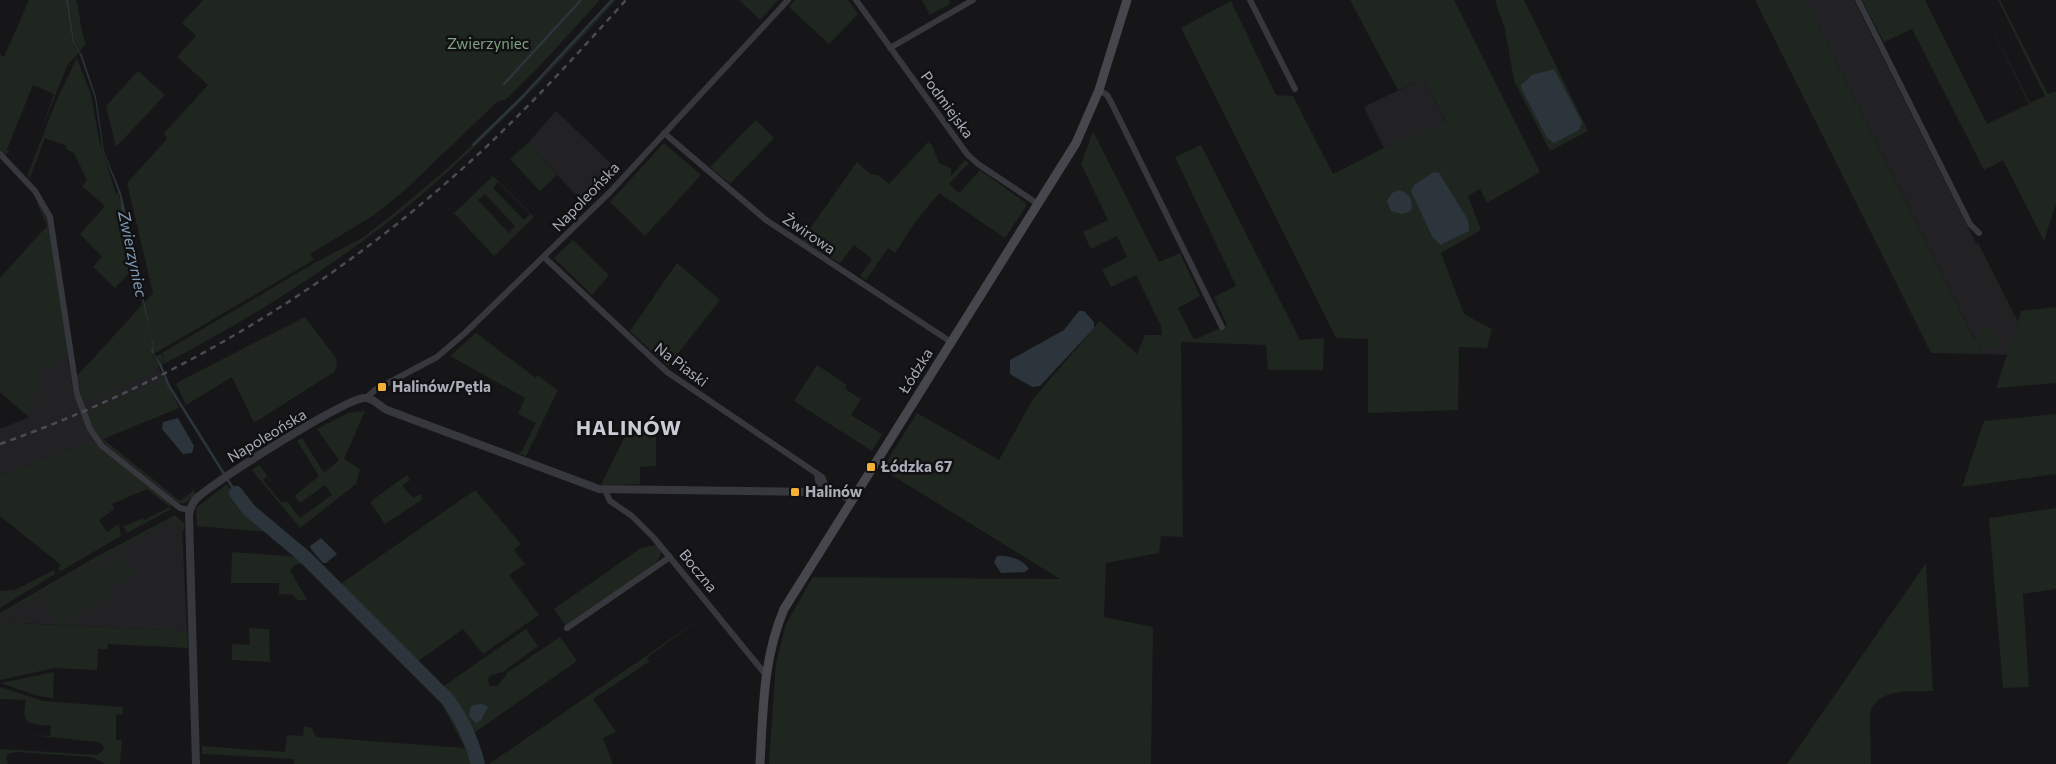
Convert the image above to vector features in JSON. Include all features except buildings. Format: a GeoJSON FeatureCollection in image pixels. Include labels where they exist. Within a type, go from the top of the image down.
{"type":"FeatureCollection","features":[{"type":"Feature","properties":{"kind":"main road","name":"Łódzka"},"geometry":{"type":"LineString","coordinates":[[760,764],[766,675],[772,640],[784,609],[851,499],[1076,143],[1099,90],[1127,0]]}},
{"type":"Feature","properties":{"kind":"street","name":"Napoleońska"},"geometry":{"type":"LineString","coordinates":[[190,510],[197,498],[231,474],[323,418],[366,398],[422,366],[452,345],[545,258],[788,0]]}},
{"type":"Feature","properties":{"kind":"street","name":"Podmiejska"},"geometry":{"type":"LineString","coordinates":[[856,0],[967,154],[978,164],[1038,204]]}},
{"type":"Feature","properties":{"kind":"street"},"geometry":{"type":"LineString","coordinates":[[890,48],[973,0]]}},
{"type":"Feature","properties":{"kind":"street"},"geometry":{"type":"LineString","coordinates":[[1250,0],[1295,89]]}},
{"type":"Feature","properties":{"kind":"street"},"geometry":{"type":"LineString","coordinates":[[1858,0],[1970,224],[1979,233]]}},
{"type":"Feature","properties":{"kind":"street"},"geometry":{"type":"LineString","coordinates":[[1099,90],[1107,95],[1112,104],[1222,327]]}},
{"type":"Feature","properties":{"kind":"street","name":"Żwirowa"},"geometry":{"type":"LineString","coordinates":[[664,133],[773,225],[951,342]]}},
{"type":"Feature","properties":{"kind":"street"},"geometry":{"type":"LineString","coordinates":[[0,154],[35,190],[50,217],[77,394],[90,429],[102,446],[180,508],[190,510],[196,764]]}},
{"type":"Feature","properties":{"kind":"street","name":"Na Piaski"},"geometry":{"type":"LineString","coordinates":[[545,258],[667,372],[817,473],[823,478],[829,493]]}},
{"type":"Feature","properties":{"kind":"street"},"geometry":{"type":"LineString","coordinates":[[376,402],[382,388]]}},
{"type":"Feature","properties":{"kind":"street"},"geometry":{"type":"LineString","coordinates":[[366,398],[387,410],[562,477],[605,490],[820,492],[851,499]]}},
{"type":"Feature","properties":{"kind":"street"},"geometry":{"type":"LineString","coordinates":[[817,473],[820,492]]}},
{"type":"Feature","properties":{"kind":"street","name":"Boczna"},"geometry":{"type":"LineString","coordinates":[[605,490],[610,501],[632,516],[670,557],[766,675]]}},
{"type":"Feature","properties":{"kind":"street"},"geometry":{"type":"LineString","coordinates":[[567,628],[670,557]]}},
{"type":"Feature","properties":{"kind":"shaded area"},"geometry":{"type":"Polygon","coordinates":[[[66,0],[68,0],[74,42],[82,55],[96,97],[104,152],[121,193],[139,273],[121,209],[120,196],[103,151],[95,98],[79,52],[73,43],[66,0]]]}},
{"type":"Feature","properties":{"kind":"shaded area"},"geometry":{"type":"Polygon","coordinates":[[[1806,0],[1854,0],[2017,325],[2008,355],[1982,354],[1806,0]]]}},
{"type":"Feature","properties":{"kind":"shaded area"},"geometry":{"type":"Polygon","coordinates":[[[1554,69],[1582,122],[1579,130],[1554,143],[1547,138],[1521,85],[1532,75],[1554,69]]]}},
{"type":"Feature","properties":{"kind":"shaded area"},"geometry":{"type":"Polygon","coordinates":[[[1424,78],[1447,124],[1384,148],[1364,107],[1424,78]]]}},
{"type":"Feature","properties":{"kind":"shaded area"},"geometry":{"type":"Polygon","coordinates":[[[556,111],[620,172],[587,207],[528,143],[556,111]]]}},
{"type":"Feature","properties":{"kind":"shaded area"},"geometry":{"type":"Polygon","coordinates":[[[1434,172],[1439,173],[1468,220],[1469,231],[1440,245],[1432,236],[1411,191],[1414,185],[1434,172]]]}},
{"type":"Feature","properties":{"kind":"shaded area"},"geometry":{"type":"Polygon","coordinates":[[[1399,190],[1408,195],[1412,204],[1411,211],[1402,214],[1391,211],[1387,201],[1392,193],[1399,190]]]}},
{"type":"Feature","properties":{"kind":"shaded area"},"geometry":{"type":"Polygon","coordinates":[[[53,266],[74,396],[150,351],[179,408],[112,435],[0,475],[0,429],[29,417],[0,392],[0,324],[53,266]]]}},
{"type":"Feature","properties":{"kind":"shaded area"},"geometry":{"type":"Polygon","coordinates":[[[139,273],[150,332],[145,312],[139,273]]]}},
{"type":"Feature","properties":{"kind":"shaded area"},"geometry":{"type":"Polygon","coordinates":[[[1079,311],[1084,311],[1094,322],[1094,328],[1040,386],[1032,387],[1010,374],[1010,360],[1064,330],[1079,311]]]}},
{"type":"Feature","properties":{"kind":"shaded area"},"geometry":{"type":"Polygon","coordinates":[[[150,332],[154,347],[153,352],[162,365],[160,366],[151,351],[153,347],[150,332]]]}},
{"type":"Feature","properties":{"kind":"shaded area"},"geometry":{"type":"Polygon","coordinates":[[[178,418],[194,446],[192,453],[183,454],[162,429],[163,422],[178,418]]]}},
{"type":"Feature","properties":{"kind":"shaded area"},"geometry":{"type":"Polygon","coordinates":[[[173,519],[182,528],[187,631],[0,622],[0,617],[26,601],[173,519]]]}},
{"type":"Feature","properties":{"kind":"shaded area"},"geometry":{"type":"Polygon","coordinates":[[[321,538],[337,554],[326,563],[323,563],[310,546],[321,538]]]}},
{"type":"Feature","properties":{"kind":"shaded area"},"geometry":{"type":"Polygon","coordinates":[[[997,556],[1015,558],[1029,569],[1025,572],[1001,573],[994,562],[997,556]]]}},
{"type":"Feature","properties":{"kind":"shaded area"},"geometry":{"type":"Polygon","coordinates":[[[482,704],[488,707],[481,720],[476,723],[469,716],[470,708],[473,705],[482,704]]]}},
{"type":"Feature","properties":{"kind":"green space"},"geometry":{"type":"Polygon","coordinates":[[[29,0],[66,0],[74,46],[79,52],[67,66],[39,136],[54,94],[33,85],[7,149],[9,152],[5,155],[0,150],[0,55],[4,57],[29,0]]]}},
{"type":"Feature","properties":{"kind":"green space"},"geometry":{"type":"Polygon","coordinates":[[[68,0],[76,0],[78,5],[82,32],[86,43],[80,51],[74,42],[68,0]]]}},
{"type":"Feature","properties":{"kind":"green space"},"geometry":{"type":"Polygon","coordinates":[[[203,0],[600,0],[537,69],[505,100],[498,101],[404,191],[374,215],[310,254],[314,260],[152,355],[160,366],[155,369],[153,366],[154,370],[83,403],[77,376],[142,305],[134,268],[115,288],[93,267],[102,257],[80,234],[105,206],[82,186],[87,180],[74,153],[66,149],[67,146],[45,138],[29,180],[28,174],[57,99],[77,58],[91,95],[99,139],[116,194],[119,192],[121,209],[138,268],[144,303],[153,293],[127,183],[167,139],[164,133],[208,85],[177,57],[196,36],[182,23],[203,0]]]}},
{"type":"Feature","properties":{"kind":"green space"},"geometry":{"type":"Polygon","coordinates":[[[612,0],[616,0],[571,50],[500,122],[451,169],[396,216],[332,263],[267,306],[164,364],[161,358],[163,364],[157,361],[155,356],[161,354],[164,359],[162,353],[316,262],[362,238],[392,215],[449,167],[501,118],[612,0]]]}},
{"type":"Feature","properties":{"kind":"green space"},"geometry":{"type":"Polygon","coordinates":[[[739,0],[778,0],[760,20],[739,0]]]}},
{"type":"Feature","properties":{"kind":"green space"},"geometry":{"type":"Polygon","coordinates":[[[795,0],[848,0],[858,14],[829,44],[789,7],[795,0]]]}},
{"type":"Feature","properties":{"kind":"green space"},"geometry":{"type":"Polygon","coordinates":[[[922,0],[949,0],[951,3],[930,15],[922,0]]]}},
{"type":"Feature","properties":{"kind":"green space"},"geometry":{"type":"Polygon","coordinates":[[[1350,0],[1454,0],[1540,172],[1487,203],[1480,189],[1468,196],[1481,230],[1441,253],[1464,314],[1492,329],[1487,348],[1459,347],[1458,410],[1368,413],[1368,339],[1336,338],[1181,28],[1231,1],[1276,95],[1293,96],[1333,174],[1384,148],[1447,123],[1424,78],[1398,90],[1350,0]]]}},
{"type":"Feature","properties":{"kind":"green space"},"geometry":{"type":"Polygon","coordinates":[[[1495,0],[1524,0],[1588,131],[1550,151],[1514,81],[1505,29],[1495,0]]]}},
{"type":"Feature","properties":{"kind":"green space"},"geometry":{"type":"Polygon","coordinates":[[[1755,0],[1806,0],[1975,341],[1978,331],[1984,328],[1993,330],[1996,334],[1996,342],[1993,346],[1987,349],[1977,345],[1982,354],[1931,353],[1755,0]]]}},
{"type":"Feature","properties":{"kind":"green space"},"geometry":{"type":"Polygon","coordinates":[[[1862,0],[1925,0],[1987,124],[2029,104],[1977,0],[2030,103],[2045,96],[1998,0],[2000,0],[2048,94],[2056,91],[2056,204],[2044,241],[2003,160],[1984,170],[1912,29],[1884,42],[1862,0]]]}},
{"type":"Feature","properties":{"kind":"green space"},"geometry":{"type":"Polygon","coordinates":[[[138,71],[165,95],[116,147],[106,106],[138,71]]]}},
{"type":"Feature","properties":{"kind":"green space"},"geometry":{"type":"Polygon","coordinates":[[[756,120],[774,138],[730,184],[710,167],[756,120]]]}},
{"type":"Feature","properties":{"kind":"green space"},"geometry":{"type":"Polygon","coordinates":[[[1093,131],[1159,262],[1180,253],[1200,296],[1178,308],[1194,340],[1227,325],[1214,297],[1236,286],[1175,157],[1201,145],[1300,340],[1324,338],[1323,370],[1268,370],[1266,345],[1181,342],[1183,537],[1161,536],[1159,553],[1106,563],[1104,617],[1153,627],[1151,764],[769,764],[776,663],[786,624],[813,577],[1060,579],[882,469],[917,413],[999,460],[1033,399],[1100,321],[1137,354],[1145,335],[1162,335],[1161,326],[1136,275],[1111,287],[1102,270],[1127,257],[1117,236],[1091,249],[1083,232],[1108,220],[1081,164],[1093,131]]]}},
{"type":"Feature","properties":{"kind":"green space"},"geometry":{"type":"Polygon","coordinates":[[[928,142],[932,145],[939,163],[951,168],[951,176],[965,160],[969,163],[949,184],[959,193],[980,170],[1026,203],[1025,208],[1005,238],[939,193],[916,221],[895,253],[888,248],[866,280],[860,276],[872,259],[854,245],[840,263],[802,240],[857,162],[870,174],[878,175],[889,184],[928,142]]]}},
{"type":"Feature","properties":{"kind":"green space"},"geometry":{"type":"Polygon","coordinates":[[[528,143],[557,175],[540,191],[510,159],[528,143]]]}},
{"type":"Feature","properties":{"kind":"green space"},"geometry":{"type":"Polygon","coordinates":[[[664,143],[701,175],[645,236],[610,202],[664,143]]]}},
{"type":"Feature","properties":{"kind":"green space"},"geometry":{"type":"Polygon","coordinates":[[[493,176],[534,217],[494,256],[454,213],[493,176]],[[498,182],[493,188],[524,220],[530,214],[498,182]],[[485,194],[478,200],[509,233],[515,226],[485,194]]]}},
{"type":"Feature","properties":{"kind":"green space"},"geometry":{"type":"Polygon","coordinates":[[[40,202],[49,224],[68,356],[39,372],[33,407],[24,413],[0,392],[0,278],[47,226],[37,203],[40,202]]]}},
{"type":"Feature","properties":{"kind":"green space"},"geometry":{"type":"Polygon","coordinates":[[[573,240],[609,275],[592,295],[554,258],[573,240]]]}},
{"type":"Feature","properties":{"kind":"green space"},"geometry":{"type":"Polygon","coordinates":[[[1978,243],[2018,322],[2021,311],[2056,307],[2056,383],[1996,388],[2017,325],[1976,244],[1978,243]]]}},
{"type":"Feature","properties":{"kind":"green space"},"geometry":{"type":"Polygon","coordinates":[[[677,263],[720,300],[668,366],[630,331],[677,263]]]}},
{"type":"Feature","properties":{"kind":"green space"},"geometry":{"type":"Polygon","coordinates":[[[305,317],[336,358],[337,366],[334,372],[254,423],[232,377],[186,405],[176,384],[305,317]]]}},
{"type":"Feature","properties":{"kind":"green space"},"geometry":{"type":"Polygon","coordinates":[[[476,333],[536,378],[537,375],[558,390],[526,456],[518,453],[522,451],[536,423],[518,414],[525,398],[450,356],[476,333]]]}},
{"type":"Feature","properties":{"kind":"green space"},"geometry":{"type":"Polygon","coordinates":[[[817,365],[847,385],[845,389],[861,399],[851,415],[882,434],[872,451],[794,401],[817,365]]]}},
{"type":"Feature","properties":{"kind":"green space"},"geometry":{"type":"Polygon","coordinates":[[[164,378],[179,408],[103,439],[180,501],[193,491],[190,485],[197,495],[185,503],[179,503],[107,446],[95,432],[86,413],[155,382],[157,384],[156,382],[164,378]]]}},
{"type":"Feature","properties":{"kind":"green space"},"geometry":{"type":"Polygon","coordinates":[[[365,411],[344,459],[360,469],[356,484],[300,528],[252,470],[259,465],[288,501],[319,476],[297,441],[302,438],[324,473],[339,460],[317,429],[348,413],[365,411]],[[267,476],[263,480],[281,502],[288,502],[300,518],[332,495],[325,485],[300,503],[295,496],[288,501],[267,476]]]}},
{"type":"Feature","properties":{"kind":"green space"},"geometry":{"type":"Polygon","coordinates":[[[2056,414],[2056,474],[1962,487],[1984,421],[2056,414]]]}},
{"type":"Feature","properties":{"kind":"green space"},"geometry":{"type":"Polygon","coordinates":[[[629,428],[656,437],[656,466],[640,467],[640,484],[601,485],[629,428]]]}},
{"type":"Feature","properties":{"kind":"green space"},"geometry":{"type":"Polygon","coordinates":[[[94,441],[170,504],[171,509],[127,533],[122,523],[124,526],[143,518],[144,520],[170,507],[147,489],[112,504],[114,509],[99,520],[107,532],[119,524],[121,536],[61,571],[58,568],[61,566],[55,560],[0,516],[0,475],[94,441]]]}},
{"type":"Feature","properties":{"kind":"green space"},"geometry":{"type":"Polygon","coordinates":[[[407,475],[410,480],[402,486],[413,498],[420,494],[423,499],[385,524],[370,502],[407,475]]]}},
{"type":"Feature","properties":{"kind":"green space"},"geometry":{"type":"Polygon","coordinates":[[[227,484],[241,506],[269,532],[197,526],[196,508],[227,484]]]}},
{"type":"Feature","properties":{"kind":"green space"},"geometry":{"type":"Polygon","coordinates":[[[475,490],[521,544],[514,550],[525,564],[509,575],[539,615],[483,654],[463,629],[416,663],[441,688],[526,629],[538,646],[503,672],[489,676],[488,682],[490,686],[498,686],[508,672],[560,637],[577,661],[471,735],[481,764],[294,764],[294,759],[202,754],[202,746],[285,752],[287,735],[303,736],[304,726],[312,728],[316,737],[465,748],[436,693],[404,667],[379,636],[308,565],[327,574],[339,585],[475,490]]]}},
{"type":"Feature","properties":{"kind":"green space"},"geometry":{"type":"Polygon","coordinates":[[[2056,508],[2056,589],[2023,594],[2029,687],[2003,688],[1989,518],[2056,508]]]}},
{"type":"Feature","properties":{"kind":"green space"},"geometry":{"type":"Polygon","coordinates":[[[175,515],[184,523],[184,532],[173,519],[0,617],[0,613],[96,557],[175,515]]]}},
{"type":"Feature","properties":{"kind":"green space"},"geometry":{"type":"Polygon","coordinates":[[[656,545],[662,552],[656,563],[566,626],[554,609],[641,548],[656,545]]]}},
{"type":"Feature","properties":{"kind":"green space"},"geometry":{"type":"Polygon","coordinates":[[[232,552],[300,557],[308,565],[296,564],[290,570],[307,600],[297,600],[293,595],[279,594],[279,583],[231,583],[232,552]]]}},
{"type":"Feature","properties":{"kind":"green space"},"geometry":{"type":"Polygon","coordinates":[[[123,555],[134,575],[110,588],[99,568],[123,555]]]}},
{"type":"Feature","properties":{"kind":"green space"},"geometry":{"type":"Polygon","coordinates":[[[1926,563],[1933,691],[1896,693],[1879,699],[1870,714],[1871,764],[1787,764],[1926,563]]]}},
{"type":"Feature","properties":{"kind":"green space"},"geometry":{"type":"Polygon","coordinates":[[[95,564],[113,594],[59,625],[187,631],[188,648],[108,644],[107,649],[98,649],[97,670],[55,668],[0,680],[0,622],[58,625],[41,595],[95,564]]]}},
{"type":"Feature","properties":{"kind":"green space"},"geometry":{"type":"Polygon","coordinates":[[[54,570],[55,574],[0,608],[0,591],[15,590],[54,570]]]}},
{"type":"Feature","properties":{"kind":"green space"},"geometry":{"type":"Polygon","coordinates":[[[710,612],[648,657],[647,659],[650,661],[593,699],[616,732],[603,738],[613,764],[489,764],[710,612]]]}},
{"type":"Feature","properties":{"kind":"green space"},"geometry":{"type":"Polygon","coordinates":[[[249,628],[269,629],[270,662],[232,660],[232,644],[250,645],[249,628]]]}},
{"type":"Feature","properties":{"kind":"green space"},"geometry":{"type":"Polygon","coordinates":[[[54,672],[53,698],[38,696],[1,683],[54,672]]]}},
{"type":"Feature","properties":{"kind":"green space"},"geometry":{"type":"Polygon","coordinates":[[[0,687],[43,701],[123,707],[123,714],[116,715],[116,739],[122,741],[120,764],[105,764],[93,757],[16,752],[8,754],[6,758],[8,764],[0,764],[0,749],[98,755],[104,749],[103,745],[97,742],[30,735],[50,736],[51,726],[28,722],[24,715],[26,700],[0,699],[0,687]]]}},
{"type":"Feature","properties":{"kind":"waterway"},"geometry":{"type":"LineString","coordinates":[[504,84],[581,0]]}},
{"type":"Feature","properties":{"kind":"waterway"},"geometry":{"type":"LineString","coordinates":[[473,145],[523,96],[612,0]]}},
{"type":"Feature","properties":{"kind":"waterway","name":"Zwierzyniec"},"geometry":{"type":"LineString","coordinates":[[160,364],[169,386],[236,493]]}},
{"type":"Feature","properties":{"kind":"waterway"},"geometry":{"type":"LineString","coordinates":[[236,493],[249,510],[305,557],[448,700],[466,730],[478,764]]}},
{"type":"Feature","properties":{"kind":"railway"},"geometry":{"type":"LineString","coordinates":[[0,444],[123,394],[182,364],[240,332],[296,297],[351,259],[403,219],[477,155],[543,91],[626,0]]}},
{"type":"Feature","properties":{"kind":"place","name":"Halinów/Pętla"},"geometry":{"type":"Point","coordinates":[382,387]}},
{"type":"Feature","properties":{"kind":"place","name":"Łódzka 67"},"geometry":{"type":"Point","coordinates":[871,467]}},
{"type":"Feature","properties":{"kind":"place","name":"Halinów"},"geometry":{"type":"Point","coordinates":[795,492]}},
{"type":"Feature","properties":{"kind":"district","name":"HALINÓW"},"geometry":{"type":"Point","coordinates":[629,428]}}]}
